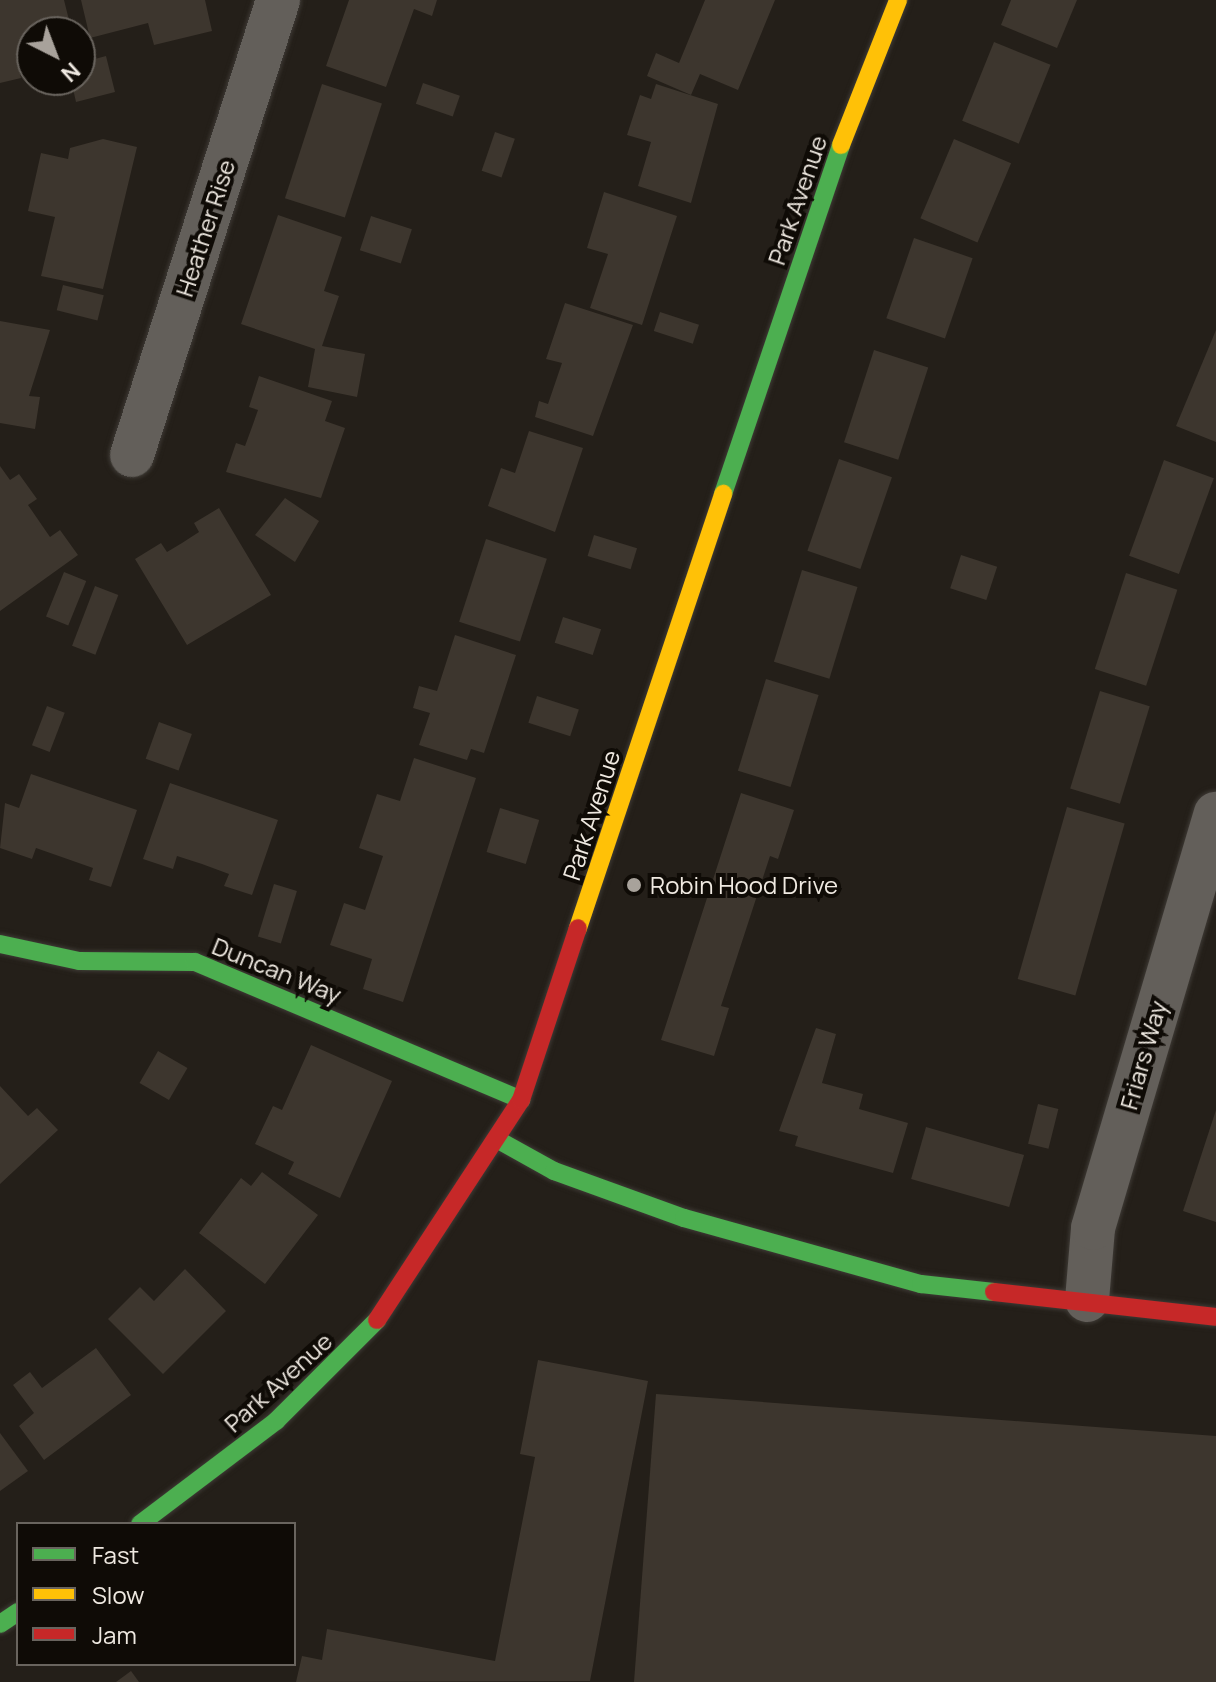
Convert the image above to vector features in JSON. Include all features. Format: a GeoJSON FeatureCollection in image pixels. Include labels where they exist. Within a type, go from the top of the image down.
{"type":"FeatureCollection","features":[{"type":"Feature","properties":{"kind":"street","name":"Heather Rise"},"geometry":{"type":"LineString","coordinates":[[132,455],[278,0]]}},
{"type":"Feature","properties":{"kind":"street","name":"Park Avenue"},"geometry":{"type":"LineString","coordinates":[[143,1522],[276,1421],[338,1364],[396,1300],[500,1141],[521,1100],[831,170],[898,0]]}},
{"type":"Feature","properties":{"kind":"street","name":"Friars Way"},"geometry":{"type":"LineString","coordinates":[[1087,1300],[1093,1228],[1216,814]]}},
{"type":"Feature","properties":{"kind":"street","name":"Duncan Way"},"geometry":{"type":"LineString","coordinates":[[0,944],[79,961],[195,962],[521,1100]]}},
{"type":"Feature","properties":{"kind":"street"},"geometry":{"type":"LineString","coordinates":[[500,1141],[554,1171],[684,1218],[921,1284],[1087,1300],[1216,1317]]}},
{"type":"Feature","properties":{"kind":"building"},"geometry":{"type":"Polygon","coordinates":[[[0,0],[64,0],[68,16],[16,16],[16,79],[0,83],[0,0]]]}},
{"type":"Feature","properties":{"kind":"building"},"geometry":{"type":"Polygon","coordinates":[[[81,0],[205,0],[212,31],[154,45],[148,23],[96,36],[96,16],[85,16],[81,0]]]}},
{"type":"Feature","properties":{"kind":"building"},"geometry":{"type":"Polygon","coordinates":[[[349,0],[437,0],[432,16],[414,9],[386,87],[326,66],[349,0]]]}},
{"type":"Feature","properties":{"kind":"building"},"geometry":{"type":"Polygon","coordinates":[[[705,0],[775,0],[738,90],[700,74],[691,95],[647,76],[656,53],[679,63],[705,0]]]}},
{"type":"Feature","properties":{"kind":"building"},"geometry":{"type":"Polygon","coordinates":[[[1011,0],[1077,0],[1057,48],[1001,25],[1011,0]]]}},
{"type":"Feature","properties":{"kind":"building"},"geometry":{"type":"Polygon","coordinates":[[[994,42],[1051,65],[1019,144],[962,121],[994,42]]]}},
{"type":"Feature","properties":{"kind":"building"},"geometry":{"type":"Polygon","coordinates":[[[106,56],[115,92],[76,102],[75,96],[96,96],[96,59],[106,56]]]}},
{"type":"Feature","properties":{"kind":"building"},"geometry":{"type":"Polygon","coordinates":[[[423,83],[460,96],[453,116],[416,104],[423,83]]]}},
{"type":"Feature","properties":{"kind":"building"},"geometry":{"type":"Polygon","coordinates":[[[322,84],[382,103],[345,218],[285,198],[322,84]]]}},
{"type":"Feature","properties":{"kind":"building"},"geometry":{"type":"Polygon","coordinates":[[[656,84],[718,104],[691,203],[638,186],[651,142],[627,135],[640,95],[651,99],[656,84]]]}},
{"type":"Feature","properties":{"kind":"building"},"geometry":{"type":"Polygon","coordinates":[[[495,132],[515,139],[502,178],[482,171],[495,132]]]}},
{"type":"Feature","properties":{"kind":"building"},"geometry":{"type":"Polygon","coordinates":[[[103,139],[137,147],[103,289],[41,276],[55,217],[28,211],[41,153],[68,159],[70,148],[103,139]]]}},
{"type":"Feature","properties":{"kind":"building"},"geometry":{"type":"Polygon","coordinates":[[[954,139],[1011,163],[977,242],[920,218],[954,139]]]}},
{"type":"Feature","properties":{"kind":"building"},"geometry":{"type":"Polygon","coordinates":[[[604,192],[677,216],[642,325],[590,308],[608,254],[587,248],[604,192]]]}},
{"type":"Feature","properties":{"kind":"building"},"geometry":{"type":"Polygon","coordinates":[[[278,215],[342,237],[324,291],[339,296],[322,346],[365,354],[357,397],[308,387],[315,349],[241,324],[278,215]]]}},
{"type":"Feature","properties":{"kind":"building"},"geometry":{"type":"Polygon","coordinates":[[[371,216],[412,229],[401,264],[360,250],[371,216]]]}},
{"type":"Feature","properties":{"kind":"building"},"geometry":{"type":"Polygon","coordinates":[[[914,238],[973,258],[945,339],[886,318],[914,238]]]}},
{"type":"Feature","properties":{"kind":"building"},"geometry":{"type":"Polygon","coordinates":[[[63,285],[104,295],[97,320],[57,310],[63,285]]]}},
{"type":"Feature","properties":{"kind":"building"},"geometry":{"type":"Polygon","coordinates":[[[565,303],[633,325],[593,436],[535,417],[539,401],[548,404],[562,363],[546,359],[565,303]]]}},
{"type":"Feature","properties":{"kind":"building"},"geometry":{"type":"Polygon","coordinates":[[[660,312],[699,325],[693,344],[654,331],[660,312]]]}},
{"type":"Feature","properties":{"kind":"building"},"geometry":{"type":"Polygon","coordinates":[[[0,321],[50,330],[29,396],[40,397],[35,429],[0,423],[0,321]]]}},
{"type":"Feature","properties":{"kind":"building"},"geometry":{"type":"Polygon","coordinates":[[[1216,330],[1216,442],[1176,426],[1216,330]]]}},
{"type":"Feature","properties":{"kind":"building"},"geometry":{"type":"Polygon","coordinates":[[[874,350],[928,368],[898,460],[844,442],[874,350]]]}},
{"type":"Feature","properties":{"kind":"building"},"geometry":{"type":"Polygon","coordinates":[[[259,376],[332,401],[325,421],[345,428],[321,498],[226,472],[236,443],[245,446],[258,410],[249,407],[259,376]]]}},
{"type":"Feature","properties":{"kind":"building"},"geometry":{"type":"Polygon","coordinates":[[[529,431],[583,448],[555,532],[488,506],[501,468],[515,473],[529,431]]]}},
{"type":"Feature","properties":{"kind":"building"},"geometry":{"type":"Polygon","coordinates":[[[839,459],[892,477],[860,569],[807,551],[839,459]]]}},
{"type":"Feature","properties":{"kind":"building"},"geometry":{"type":"Polygon","coordinates":[[[1164,460],[1214,478],[1179,574],[1129,556],[1164,460]]]}},
{"type":"Feature","properties":{"kind":"building"},"geometry":{"type":"Polygon","coordinates":[[[0,466],[10,480],[19,474],[37,499],[28,505],[50,537],[60,530],[78,555],[0,611],[0,466]]]}},
{"type":"Feature","properties":{"kind":"building"},"geometry":{"type":"Polygon","coordinates":[[[285,498],[319,521],[295,562],[255,535],[285,498]]]}},
{"type":"Feature","properties":{"kind":"building"},"geometry":{"type":"Polygon","coordinates":[[[219,508],[271,595],[187,645],[135,559],[161,543],[167,552],[182,543],[199,532],[194,523],[219,508]]]}},
{"type":"Feature","properties":{"kind":"building"},"geometry":{"type":"Polygon","coordinates":[[[594,535],[637,548],[631,569],[588,556],[594,535]]]}},
{"type":"Feature","properties":{"kind":"building"},"geometry":{"type":"Polygon","coordinates":[[[486,539],[547,559],[520,642],[459,622],[486,539]]]}},
{"type":"Feature","properties":{"kind":"building"},"geometry":{"type":"Polygon","coordinates":[[[961,555],[997,567],[986,600],[950,588],[961,555]]]}},
{"type":"Feature","properties":{"kind":"building"},"geometry":{"type":"Polygon","coordinates":[[[802,570],[857,587],[829,679],[774,662],[802,570]]]}},
{"type":"Feature","properties":{"kind":"building"},"geometry":{"type":"Polygon","coordinates":[[[64,572],[86,581],[68,625],[46,617],[64,572]]]}},
{"type":"Feature","properties":{"kind":"building"},"geometry":{"type":"Polygon","coordinates":[[[1126,573],[1177,590],[1146,686],[1095,669],[1126,573]]]}},
{"type":"Feature","properties":{"kind":"building"},"geometry":{"type":"Polygon","coordinates":[[[95,586],[118,595],[95,655],[72,646],[95,586]]]}},
{"type":"Feature","properties":{"kind":"building"},"geometry":{"type":"Polygon","coordinates":[[[563,617],[601,629],[593,655],[555,643],[563,617]]]}},
{"type":"Feature","properties":{"kind":"building"},"geometry":{"type":"Polygon","coordinates":[[[455,635],[516,655],[484,753],[471,749],[467,760],[419,745],[430,713],[413,708],[419,686],[437,691],[455,635]]]}},
{"type":"Feature","properties":{"kind":"building"},"geometry":{"type":"Polygon","coordinates":[[[766,679],[819,695],[791,787],[738,771],[766,679]]]}},
{"type":"Feature","properties":{"kind":"building"},"geometry":{"type":"Polygon","coordinates":[[[1100,691],[1150,706],[1120,804],[1070,789],[1100,691]]]}},
{"type":"Feature","properties":{"kind":"building"},"geometry":{"type":"Polygon","coordinates":[[[537,696],[579,710],[570,736],[528,723],[537,696]]]}},
{"type":"Feature","properties":{"kind":"building"},"geometry":{"type":"Polygon","coordinates":[[[47,706],[65,713],[50,752],[32,745],[47,706]]]}},
{"type":"Feature","properties":{"kind":"building"},"geometry":{"type":"Polygon","coordinates":[[[159,722],[192,734],[179,771],[146,759],[159,722]]]}},
{"type":"Feature","properties":{"kind":"building"},"geometry":{"type":"Polygon","coordinates":[[[414,758],[476,778],[403,1002],[363,989],[372,959],[330,945],[344,903],[365,910],[383,856],[359,848],[377,794],[400,801],[414,758]]]}},
{"type":"Feature","properties":{"kind":"building"},"geometry":{"type":"Polygon","coordinates":[[[31,774],[137,810],[111,887],[89,880],[93,868],[36,848],[32,859],[0,848],[5,803],[19,808],[31,774]]]}},
{"type":"Feature","properties":{"kind":"building"},"geometry":{"type":"Polygon","coordinates":[[[170,783],[278,820],[252,895],[224,886],[229,874],[202,864],[177,856],[173,869],[143,859],[170,783]]]}},
{"type":"Feature","properties":{"kind":"building"},"geometry":{"type":"Polygon","coordinates":[[[741,793],[794,810],[778,859],[770,856],[721,1006],[729,1008],[714,1056],[661,1040],[741,793]]]}},
{"type":"Feature","properties":{"kind":"building"},"geometry":{"type":"Polygon","coordinates":[[[1067,807],[1125,824],[1075,996],[1018,979],[1067,807]]]}},
{"type":"Feature","properties":{"kind":"building"},"geometry":{"type":"Polygon","coordinates":[[[500,808],[539,820],[526,864],[487,852],[500,808]]]}},
{"type":"Feature","properties":{"kind":"building"},"geometry":{"type":"Polygon","coordinates":[[[274,884],[297,891],[281,944],[258,937],[274,884]]]}},
{"type":"Feature","properties":{"kind":"building"},"geometry":{"type":"Polygon","coordinates":[[[816,1028],[836,1034],[822,1083],[863,1094],[859,1109],[908,1123],[893,1173],[795,1146],[798,1136],[779,1131],[816,1028]]]}},
{"type":"Feature","properties":{"kind":"building"},"geometry":{"type":"Polygon","coordinates":[[[311,1045],[392,1081],[340,1198],[288,1174],[294,1162],[255,1144],[273,1106],[282,1110],[311,1045]]]}},
{"type":"Feature","properties":{"kind":"building"},"geometry":{"type":"Polygon","coordinates":[[[158,1051],[187,1068],[169,1100],[139,1083],[158,1051]]]}},
{"type":"Feature","properties":{"kind":"building"},"geometry":{"type":"Polygon","coordinates":[[[0,1086],[28,1116],[37,1108],[58,1130],[0,1184],[0,1086]]]}},
{"type":"Feature","properties":{"kind":"building"},"geometry":{"type":"Polygon","coordinates":[[[1038,1104],[1058,1109],[1048,1149],[1028,1144],[1038,1104]]]}},
{"type":"Feature","properties":{"kind":"building"},"geometry":{"type":"Polygon","coordinates":[[[1216,1110],[1216,1222],[1183,1211],[1216,1110]]]}},
{"type":"Feature","properties":{"kind":"building"},"geometry":{"type":"Polygon","coordinates":[[[926,1127],[1024,1155],[1009,1207],[911,1179],[926,1127]]]}},
{"type":"Feature","properties":{"kind":"building"},"geometry":{"type":"Polygon","coordinates":[[[262,1172],[318,1215],[265,1284],[199,1233],[241,1178],[251,1186],[262,1172]]]}},
{"type":"Feature","properties":{"kind":"building"},"geometry":{"type":"Polygon","coordinates":[[[185,1269],[226,1311],[163,1374],[108,1319],[140,1287],[154,1301],[185,1269]]]}},
{"type":"Feature","properties":{"kind":"building"},"geometry":{"type":"Polygon","coordinates":[[[96,1348],[131,1395],[44,1460],[19,1426],[34,1413],[13,1385],[30,1372],[42,1388],[96,1348]]]}},
{"type":"Feature","properties":{"kind":"building"},"geometry":{"type":"Polygon","coordinates":[[[538,1360],[648,1381],[590,1681],[296,1682],[302,1656],[322,1660],[327,1629],[495,1661],[535,1457],[520,1454],[538,1360]]]}},
{"type":"Feature","properties":{"kind":"building"},"geometry":{"type":"Polygon","coordinates":[[[656,1394],[1216,1436],[1216,1682],[634,1682],[656,1394]]]}},
{"type":"Feature","properties":{"kind":"building"},"geometry":{"type":"Polygon","coordinates":[[[0,1433],[28,1471],[0,1491],[0,1433]]]}},
{"type":"Feature","properties":{"kind":"building"},"geometry":{"type":"Polygon","coordinates":[[[131,1671],[139,1682],[116,1682],[131,1671]]]}},
{"type":"Feature","properties":{"kind":"traffic: fast"},"geometry":{"type":"LineString","coordinates":[[723,494],[841,145]]}},
{"type":"Feature","properties":{"kind":"traffic: fast"},"geometry":{"type":"LineString","coordinates":[[0,944],[79,961],[195,962],[521,1100]]}},
{"type":"Feature","properties":{"kind":"traffic: fast"},"geometry":{"type":"LineString","coordinates":[[500,1141],[554,1171],[684,1218],[921,1284],[994,1292]]}},
{"type":"Feature","properties":{"kind":"traffic: fast"},"geometry":{"type":"LineString","coordinates":[[143,1522],[276,1421],[377,1320]]}},
{"type":"Feature","properties":{"kind":"traffic: fast"},"geometry":{"type":"LineString","coordinates":[[0,1624],[16,1613]]}},
{"type":"Feature","properties":{"kind":"traffic: slow"},"geometry":{"type":"LineString","coordinates":[[841,145],[898,0]]}},
{"type":"Feature","properties":{"kind":"traffic: slow"},"geometry":{"type":"LineString","coordinates":[[578,928],[723,494]]}},
{"type":"Feature","properties":{"kind":"traffic: jam"},"geometry":{"type":"LineString","coordinates":[[377,1320],[521,1100],[578,928]]}},
{"type":"Feature","properties":{"kind":"traffic: jam"},"geometry":{"type":"LineString","coordinates":[[994,1292],[1216,1317]]}},
{"type":"Feature","properties":{"kind":"place","name":"Robin Hood Drive"},"geometry":{"type":"Point","coordinates":[634,885]}}]}
